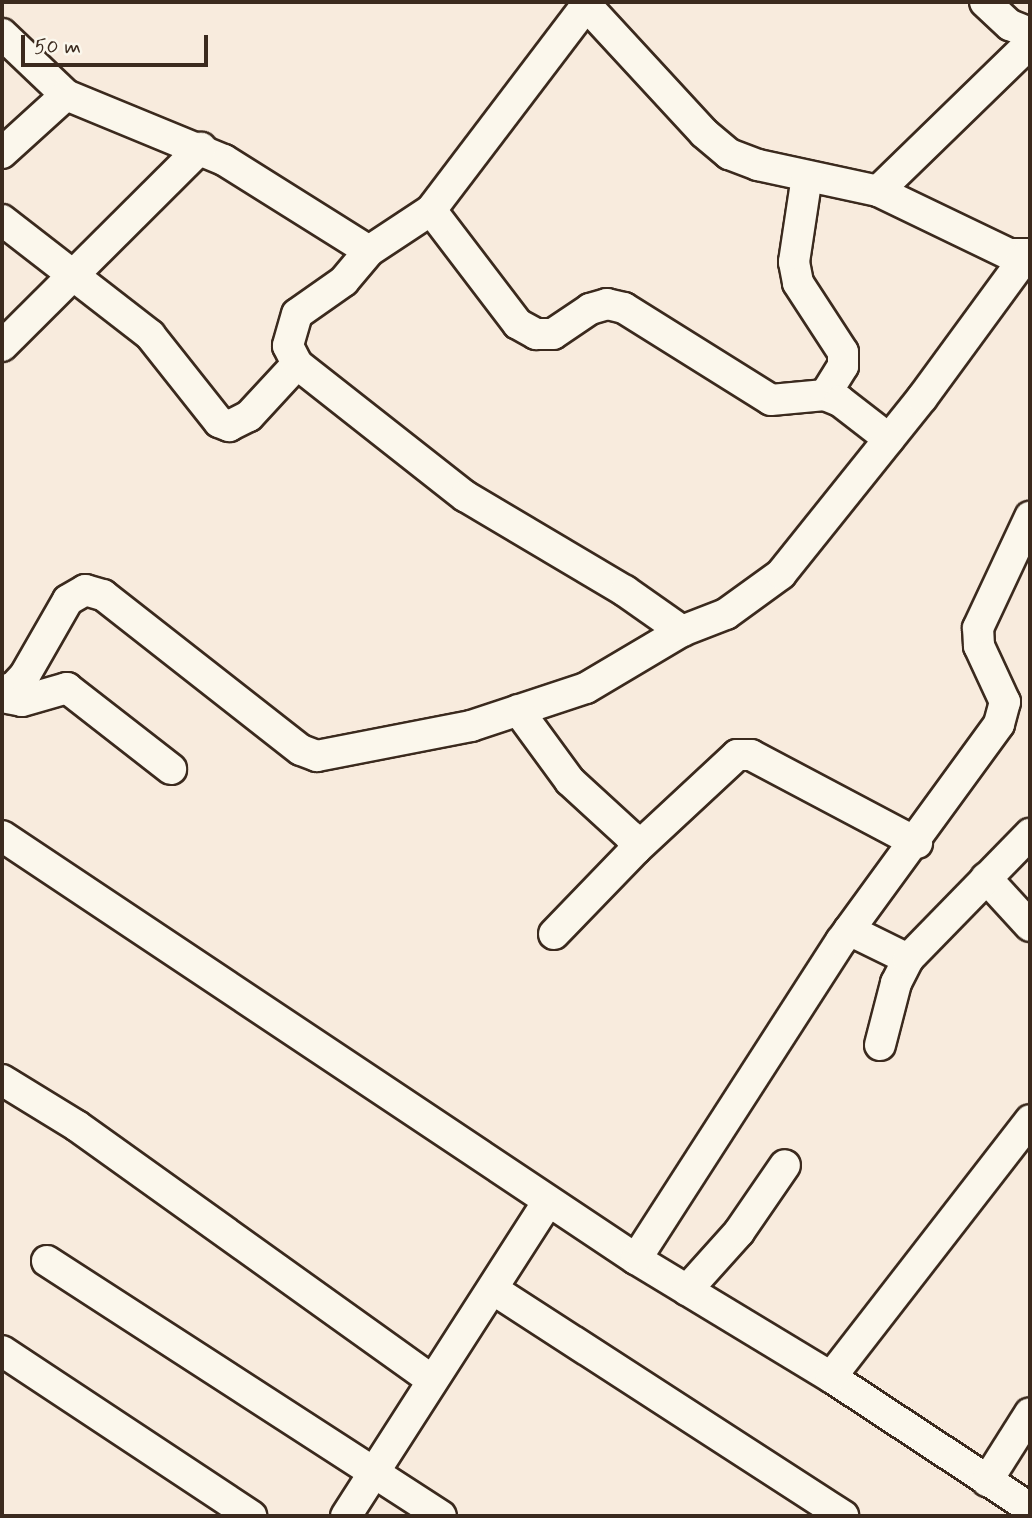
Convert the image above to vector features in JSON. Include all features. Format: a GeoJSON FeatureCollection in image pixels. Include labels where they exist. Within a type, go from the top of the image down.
{"type":"FeatureCollection","features":[{"type":"Feature","properties":{"kind":"street"},"geometry":{"type":"LineString","coordinates":[[985,2],[1010,25],[1030,33]]}},
{"type":"Feature","properties":{"kind":"street"},"geometry":{"type":"LineString","coordinates":[[682,631],[625,592],[465,496],[297,364],[288,346],[297,314],[344,281],[369,251],[431,210],[588,4],[704,133],[729,154],[807,176],[878,191],[1009,254],[1028,255]]}},
{"type":"Feature","properties":{"kind":"street"},"geometry":{"type":"LineString","coordinates":[[2,34],[66,95],[201,148],[369,251]]}},
{"type":"Feature","properties":{"kind":"street"},"geometry":{"type":"LineString","coordinates":[[878,191],[1030,43]]}},
{"type":"Feature","properties":{"kind":"street"},"geometry":{"type":"LineString","coordinates":[[2,153],[66,95]]}},
{"type":"Feature","properties":{"kind":"street"},"geometry":{"type":"LineString","coordinates":[[2,346],[201,148]]}},
{"type":"Feature","properties":{"kind":"street"},"geometry":{"type":"LineString","coordinates":[[807,176],[794,262],[798,283],[843,352],[843,366],[825,395]]}},
{"type":"Feature","properties":{"kind":"street"},"geometry":{"type":"LineString","coordinates":[[431,210],[518,324],[536,334],[553,334],[590,309],[607,304],[624,308],[771,400],[825,395],[840,401],[889,439]]}},
{"type":"Feature","properties":{"kind":"street"},"geometry":{"type":"LineString","coordinates":[[2,220],[72,279],[150,335],[219,422],[229,426],[249,416],[297,364]]}},
{"type":"Feature","properties":{"kind":"street"},"geometry":{"type":"LineString","coordinates":[[2,691],[24,675],[68,600],[85,590],[103,595],[302,750],[317,756],[471,726],[586,688],[682,631],[726,614],[781,573],[889,439],[1028,255]]}},
{"type":"Feature","properties":{"kind":"street"},"geometry":{"type":"LineString","coordinates":[[636,1259],[849,930],[916,843],[1004,714],[1005,702],[979,646],[978,628],[1030,517]]}},
{"type":"Feature","properties":{"kind":"street"},"geometry":{"type":"LineString","coordinates":[[2,697],[22,701],[67,688],[171,769]]}},
{"type":"Feature","properties":{"kind":"street"},"geometry":{"type":"LineString","coordinates":[[518,710],[570,781],[630,836],[636,849]]}},
{"type":"Feature","properties":{"kind":"street"},"geometry":{"type":"LineString","coordinates":[[554,934],[636,849],[737,755],[751,755],[916,843]]}},
{"type":"Feature","properties":{"kind":"street"},"geometry":{"type":"LineString","coordinates":[[880,1045],[896,983],[908,959],[1030,835]]}},
{"type":"Feature","properties":{"kind":"street"},"geometry":{"type":"LineString","coordinates":[[2,836],[636,1259],[831,1377],[1030,1508]]}},
{"type":"Feature","properties":{"kind":"street"},"geometry":{"type":"LineString","coordinates":[[986,878],[1030,926]]}},
{"type":"Feature","properties":{"kind":"street"},"geometry":{"type":"LineString","coordinates":[[849,930],[908,959]]}},
{"type":"Feature","properties":{"kind":"street"},"geometry":{"type":"LineString","coordinates":[[2,1080],[77,1126],[432,1380]]}},
{"type":"Feature","properties":{"kind":"street"},"geometry":{"type":"LineString","coordinates":[[831,1377],[1030,1120]]}},
{"type":"Feature","properties":{"kind":"street"},"geometry":{"type":"LineString","coordinates":[[688,1290],[739,1232],[785,1165]]}},
{"type":"Feature","properties":{"kind":"street"},"geometry":{"type":"LineString","coordinates":[[346,1516],[376,1475],[432,1380],[494,1290],[548,1201]]}},
{"type":"Feature","properties":{"kind":"street"},"geometry":{"type":"LineString","coordinates":[[47,1261],[441,1516]]}},
{"type":"Feature","properties":{"kind":"street"},"geometry":{"type":"LineString","coordinates":[[494,1290],[843,1516]]}},
{"type":"Feature","properties":{"kind":"street"},"geometry":{"type":"LineString","coordinates":[[2,1351],[251,1516]]}},
{"type":"Feature","properties":{"kind":"street"},"geometry":{"type":"LineString","coordinates":[[987,1481],[1030,1413]]}}]}
